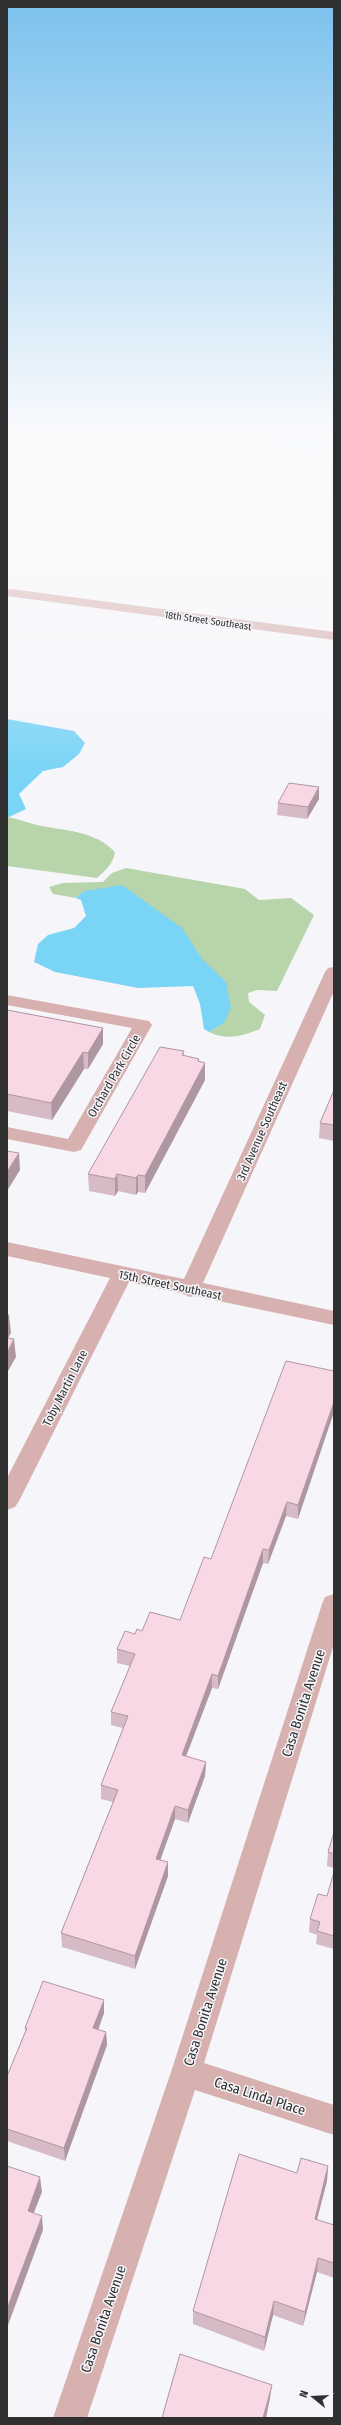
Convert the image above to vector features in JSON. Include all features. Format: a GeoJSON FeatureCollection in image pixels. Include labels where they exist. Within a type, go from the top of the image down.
{"type":"FeatureCollection","features":[{"type":"Feature","properties":{"kind":"street","name":"18th Street Southeast"},"geometry":{"type":"LineString","coordinates":[[11,593],[334,636]]}},
{"type":"Feature","properties":{"kind":"street","name":"3rd Avenue Southeast"},"geometry":{"type":"LineString","coordinates":[[190,1290],[334,972]]}},
{"type":"Feature","properties":{"kind":"street","name":"Orchard Park Circle"},"geometry":{"type":"LineString","coordinates":[[7,1000],[143,1024],[74,1146],[7,1133]]}},
{"type":"Feature","properties":{"kind":"street","name":"15th Street Southeast"},"geometry":{"type":"LineString","coordinates":[[7,1250],[190,1290],[334,1318]]}},
{"type":"Feature","properties":{"kind":"street","name":"Toby Martin Lane"},"geometry":{"type":"LineString","coordinates":[[7,1501],[122,1275]]}},
{"type":"Feature","properties":{"kind":"street","name":"Casa Bonita Avenue"},"geometry":{"type":"LineString","coordinates":[[70,2418],[186,2072],[334,1604]]}},
{"type":"Feature","properties":{"kind":"street","name":"Casa Linda Place"},"geometry":{"type":"LineString","coordinates":[[186,2072],[334,2120]]}},
{"type":"Feature","properties":{"kind":"green space"},"geometry":{"type":"Polygon","coordinates":[[[7,817],[37,825],[78,832],[98,839],[115,852],[113,860],[97,878],[7,866],[7,817]]]}},
{"type":"Feature","properties":{"kind":"green space"},"geometry":{"type":"Polygon","coordinates":[[[126,868],[245,889],[259,900],[291,898],[314,915],[277,991],[257,990],[248,993],[249,1002],[265,1015],[260,1029],[247,1034],[229,1037],[216,1035],[209,1032],[224,1023],[226,982],[201,959],[84,891],[76,898],[53,894],[49,887],[63,883],[103,882],[112,873],[126,868]]]}},
{"type":"Feature","properties":{"kind":"water"},"geometry":{"type":"Polygon","coordinates":[[[7,719],[74,731],[85,743],[79,754],[63,767],[43,771],[19,794],[26,809],[9,817],[7,817],[7,719]]]}},
{"type":"Feature","properties":{"kind":"water"},"geometry":{"type":"Polygon","coordinates":[[[122,885],[182,928],[202,959],[226,982],[231,1008],[224,1023],[209,1032],[204,1029],[200,1004],[193,986],[138,988],[55,972],[34,962],[38,944],[48,935],[74,928],[86,916],[81,900],[76,898],[84,891],[122,885]]]}},
{"type":"Feature","properties":{"kind":"building"},"geometry":{"type":"Polygon","coordinates":[[[289,783],[319,787],[308,807],[278,803],[289,783]]]}},
{"type":"Feature","properties":{"kind":"building"},"geometry":{"type":"Polygon","coordinates":[[[7,1010],[103,1028],[88,1053],[83,1052],[51,1103],[7,1094],[7,1010]]]}},
{"type":"Feature","properties":{"kind":"building"},"geometry":{"type":"Polygon","coordinates":[[[160,1047],[184,1051],[182,1055],[199,1059],[198,1061],[205,1063],[145,1176],[138,1175],[136,1178],[117,1174],[115,1179],[88,1174],[160,1047]]]}},
{"type":"Feature","properties":{"kind":"building"},"geometry":{"type":"Polygon","coordinates":[[[334,1090],[334,1125],[320,1123],[334,1090]]]}},
{"type":"Feature","properties":{"kind":"building"},"geometry":{"type":"Polygon","coordinates":[[[7,1151],[19,1153],[7,1172],[7,1151]]]}},
{"type":"Feature","properties":{"kind":"building"},"geometry":{"type":"Polygon","coordinates":[[[7,1338],[14,1339],[7,1353],[7,1338]]]}},
{"type":"Feature","properties":{"kind":"building"},"geometry":{"type":"Polygon","coordinates":[[[286,1361],[334,1371],[334,1402],[298,1505],[287,1502],[269,1550],[263,1549],[218,1676],[212,1674],[182,1755],[206,1762],[188,1810],[175,1806],[156,1859],[168,1862],[135,1956],[61,1933],[118,1790],[101,1785],[128,1716],[111,1712],[135,1654],[117,1649],[125,1631],[135,1634],[137,1629],[142,1631],[150,1612],[180,1620],[204,1557],[211,1559],[286,1361]]]}},
{"type":"Feature","properties":{"kind":"building"},"geometry":{"type":"Polygon","coordinates":[[[334,1832],[334,1854],[328,1852],[334,1832]]]}},
{"type":"Feature","properties":{"kind":"building"},"geometry":{"type":"Polygon","coordinates":[[[334,1872],[334,1936],[317,1931],[320,1922],[310,1919],[318,1894],[327,1896],[334,1872]]]}},
{"type":"Feature","properties":{"kind":"building"},"geometry":{"type":"Polygon","coordinates":[[[43,1981],[104,2000],[93,2028],[106,2032],[64,2148],[7,2129],[7,2076],[27,2028],[25,2028],[43,1981]]]}},
{"type":"Feature","properties":{"kind":"building"},"geometry":{"type":"Polygon","coordinates":[[[239,2154],[297,2173],[301,2158],[328,2166],[315,2219],[334,2225],[334,2263],[318,2258],[305,2312],[274,2301],[265,2337],[193,2311],[239,2154]]]}},
{"type":"Feature","properties":{"kind":"building"},"geometry":{"type":"Polygon","coordinates":[[[7,2166],[40,2177],[28,2211],[42,2216],[7,2309],[7,2166]]]}},
{"type":"Feature","properties":{"kind":"building"},"geometry":{"type":"Polygon","coordinates":[[[180,2354],[272,2385],[263,2418],[162,2418],[180,2354]]]}}]}
